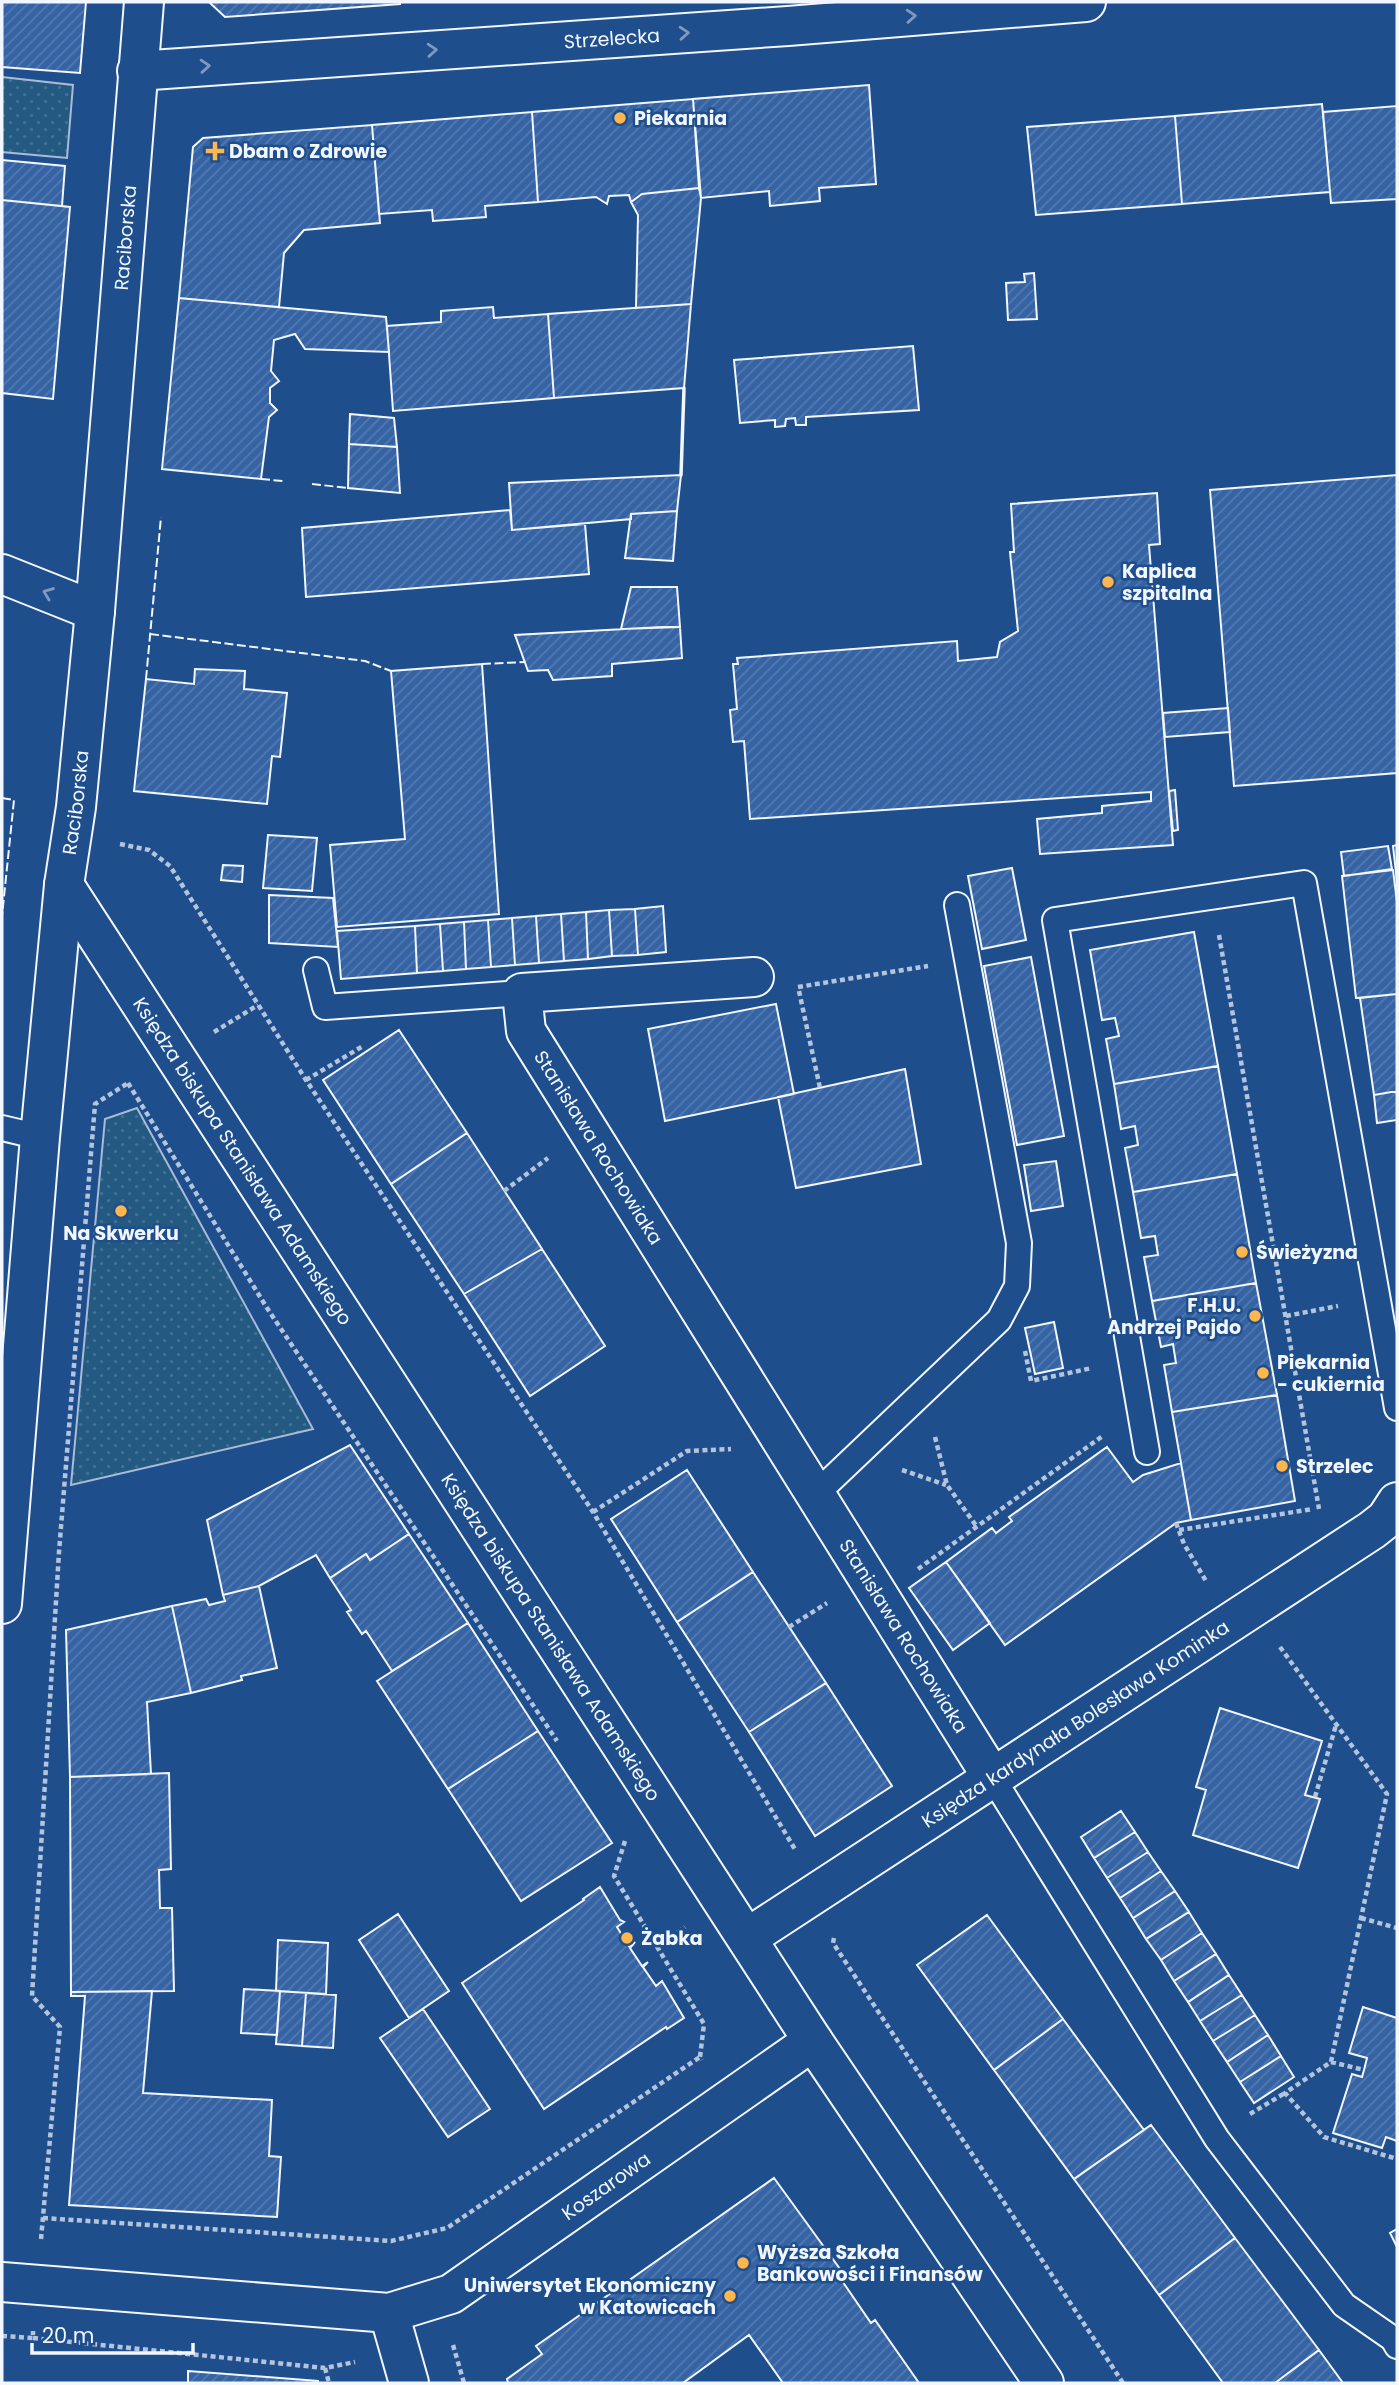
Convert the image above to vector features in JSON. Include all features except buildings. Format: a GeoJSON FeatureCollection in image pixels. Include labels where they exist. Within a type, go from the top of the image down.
{"type":"FeatureCollection","features":[{"type":"Feature","properties":{"kind":"street","name":"Raciborska"},"geometry":{"type":"LineString","coordinates":[[2,1604],[40,1137],[64,885],[76,807],[95,611],[144,2]]}},
{"type":"Feature","properties":{"kind":"street","name":"Strzelecka"},"geometry":{"type":"LineString","coordinates":[[137,71],[787,14],[1086,2]]}},
{"type":"Feature","properties":{"kind":"street"},"geometry":{"type":"LineString","coordinates":[[2,575],[95,611]]}},
{"type":"Feature","properties":{"kind":"street","name":"Księdza biskupa Stanisława Adamskiego"},"geometry":{"type":"LineString","coordinates":[[64,885],[813,2041],[1044,2383]]}},
{"type":"Feature","properties":{"kind":"street"},"geometry":{"type":"LineString","coordinates":[[522,993],[754,977]]}},
{"type":"Feature","properties":{"kind":"street","name":"Stanisława Rochowiaka"},"geometry":{"type":"LineString","coordinates":[[522,993],[526,1031],[992,1777]]}},
{"type":"Feature","properties":{"kind":"street","name":"Księdza kardynała Bolesława Kominka"},"geometry":{"type":"LineString","coordinates":[[747,1938],[1394,1517]]}},
{"type":"Feature","properties":{"kind":"street","name":"Koszarowa"},"geometry":{"type":"LineString","coordinates":[[19,2284],[389,2313],[451,2294],[813,2041]]}},
{"type":"Feature","properties":{"kind":"street"},"geometry":{"type":"LineString","coordinates":[[389,2313],[404,2368]]}},
{"type":"Feature","properties":{"kind":"lane"},"geometry":{"type":"LineString","coordinates":[[1147,1452],[1055,920],[1304,883],[1397,1408]]}},
{"type":"Feature","properties":{"kind":"lane"},"geometry":{"type":"LineString","coordinates":[[816,1494],[995,1324],[1017,1286],[1019,1243],[957,905]]}},
{"type":"Feature","properties":{"kind":"lane"},"geometry":{"type":"LineString","coordinates":[[316,970],[325,1007],[522,993]]}},
{"type":"Feature","properties":{"kind":"lane"},"geometry":{"type":"LineString","coordinates":[[2,1128],[40,1137]]}},
{"type":"Feature","properties":{"kind":"lane"},"geometry":{"type":"LineString","coordinates":[[992,1777],[1217,2139],[1344,2305],[1393,2339],[1397,2346]]}},
{"type":"Feature","properties":{"kind":"path"},"geometry":{"type":"LineString","coordinates":[[120,844],[149,849],[170,866],[593,1512],[836,1915],[833,1943],[1123,2383]]}},
{"type":"Feature","properties":{"kind":"path"},"geometry":{"type":"LineString","coordinates":[[1212,896],[1320,1515]]}},
{"type":"Feature","properties":{"kind":"path"},"geometry":{"type":"LineString","coordinates":[[754,977],[774,992],[933,966]]}},
{"type":"Feature","properties":{"kind":"path"},"geometry":{"type":"LineString","coordinates":[[799,987],[820,1088]]}},
{"type":"Feature","properties":{"kind":"path"},"geometry":{"type":"LineString","coordinates":[[219,1029],[258,1004]]}},
{"type":"Feature","properties":{"kind":"path"},"geometry":{"type":"LineString","coordinates":[[33,2338],[19,2284],[43,2218],[60,2028],[32,1996],[59,1552],[95,1104],[128,1083],[267,1308],[563,1749]]}},
{"type":"Feature","properties":{"kind":"path"},"geometry":{"type":"LineString","coordinates":[[504,1191],[535,1168]]}},
{"type":"Feature","properties":{"kind":"path"},"geometry":{"type":"LineString","coordinates":[[1031,1381],[1098,1367]]}},
{"type":"Feature","properties":{"kind":"path"},"geometry":{"type":"LineString","coordinates":[[941,1553],[1105,1434]]}},
{"type":"Feature","properties":{"kind":"path"},"geometry":{"type":"LineString","coordinates":[[593,1512],[687,1451],[786,1446]]}},
{"type":"Feature","properties":{"kind":"path"},"geometry":{"type":"LineString","coordinates":[[947,1486],[977,1527]]}},
{"type":"Feature","properties":{"kind":"path"},"geometry":{"type":"LineString","coordinates":[[1179,1530],[1318,1508]]}},
{"type":"Feature","properties":{"kind":"path"},"geometry":{"type":"LineString","coordinates":[[1176,1523],[1184,1544],[1208,1584]]}},
{"type":"Feature","properties":{"kind":"path"},"geometry":{"type":"LineString","coordinates":[[1253,2112],[1331,2062],[1387,1794],[1274,1639]]}},
{"type":"Feature","properties":{"kind":"path"},"geometry":{"type":"LineString","coordinates":[[1315,1797],[1336,1724]]}},
{"type":"Feature","properties":{"kind":"path"},"geometry":{"type":"LineString","coordinates":[[617,1830],[625,1842],[614,1876],[704,2024],[700,2056],[729,2098]]}},
{"type":"Feature","properties":{"kind":"path"},"geometry":{"type":"LineString","coordinates":[[1361,1917],[1397,1928]]}},
{"type":"Feature","properties":{"kind":"path"},"geometry":{"type":"LineString","coordinates":[[43,2218],[391,2241],[447,2228],[700,2056]]}},
{"type":"Feature","properties":{"kind":"path"},"geometry":{"type":"LineString","coordinates":[[1331,2062],[1364,2070]]}},
{"type":"Feature","properties":{"kind":"path"},"geometry":{"type":"LineString","coordinates":[[1285,2093],[1324,2137],[1397,2159]]}},
{"type":"Feature","properties":{"kind":"path"},"geometry":{"type":"LineString","coordinates":[[2,2336],[325,2368],[404,2368],[453,2345],[464,2383]]}},
{"type":"Feature","properties":{"kind":"path"},"geometry":{"type":"LineString","coordinates":[[325,2368],[329,2383]]}},
{"type":"Feature","properties":{"kind":"shaded area"},"geometry":{"type":"Polygon","coordinates":[[[2,77],[73,85],[67,158],[2,152],[2,77]]]}},
{"type":"Feature","properties":{"kind":"shaded area"},"geometry":{"type":"Polygon","coordinates":[[[137,1108],[313,1429],[71,1485],[105,1119],[137,1108]]]}},
{"type":"Feature","properties":{"kind":"fence"},"geometry":{"type":"LineString","coordinates":[[261,479],[283,481]]}},
{"type":"Feature","properties":{"kind":"fence"},"geometry":{"type":"LineString","coordinates":[[312,484],[348,488]]}},
{"type":"Feature","properties":{"kind":"fence"},"geometry":{"type":"LineString","coordinates":[[146,679],[161,517]]}},
{"type":"Feature","properties":{"kind":"fence"},"geometry":{"type":"LineString","coordinates":[[150,634],[365,661],[391,671]]}},
{"type":"Feature","properties":{"kind":"fence"},"geometry":{"type":"LineString","coordinates":[[482,664],[525,662]]}},
{"type":"Feature","properties":{"kind":"fence"},"geometry":{"type":"LineString","coordinates":[[2,798],[14,800],[2,916]]}},
{"type":"Feature","properties":{"kind":"wall"},"geometry":{"type":"LineString","coordinates":[[681,475],[684,388]]}},
{"type":"Feature","properties":{"kind":"place","name":"Piekarnia"},"geometry":{"type":"Point","coordinates":[620,118]}},
{"type":"Feature","properties":{"kind":"place","name":"Dbam o Zdrowie"},"geometry":{"type":"Point","coordinates":[215,151]}},
{"type":"Feature","properties":{"kind":"place","name":"Kaplica szpitalna"},"geometry":{"type":"Point","coordinates":[1108,582]}},
{"type":"Feature","properties":{"kind":"place","name":"Na Skwerku"},"geometry":{"type":"Point","coordinates":[121,1211]}},
{"type":"Feature","properties":{"kind":"place","name":"Świeżyzna"},"geometry":{"type":"Point","coordinates":[1242,1252]}},
{"type":"Feature","properties":{"kind":"place","name":"F.H.U. Andrzej Pajdo"},"geometry":{"type":"Point","coordinates":[1255,1316]}},
{"type":"Feature","properties":{"kind":"place","name":"Piekarnia - cukiernia"},"geometry":{"type":"Point","coordinates":[1263,1373]}},
{"type":"Feature","properties":{"kind":"place","name":"Strzelec"},"geometry":{"type":"Point","coordinates":[1282,1466]}},
{"type":"Feature","properties":{"kind":"place","name":"Żabka"},"geometry":{"type":"Point","coordinates":[627,1938]}},
{"type":"Feature","properties":{"kind":"place","name":"Wyższa Szkoła Bankowości i Finansów"},"geometry":{"type":"Point","coordinates":[743,2263]}},
{"type":"Feature","properties":{"kind":"place","name":"Uniwersytet Ekonomiczny w Katowicach"},"geometry":{"type":"Point","coordinates":[730,2296]}}]}
